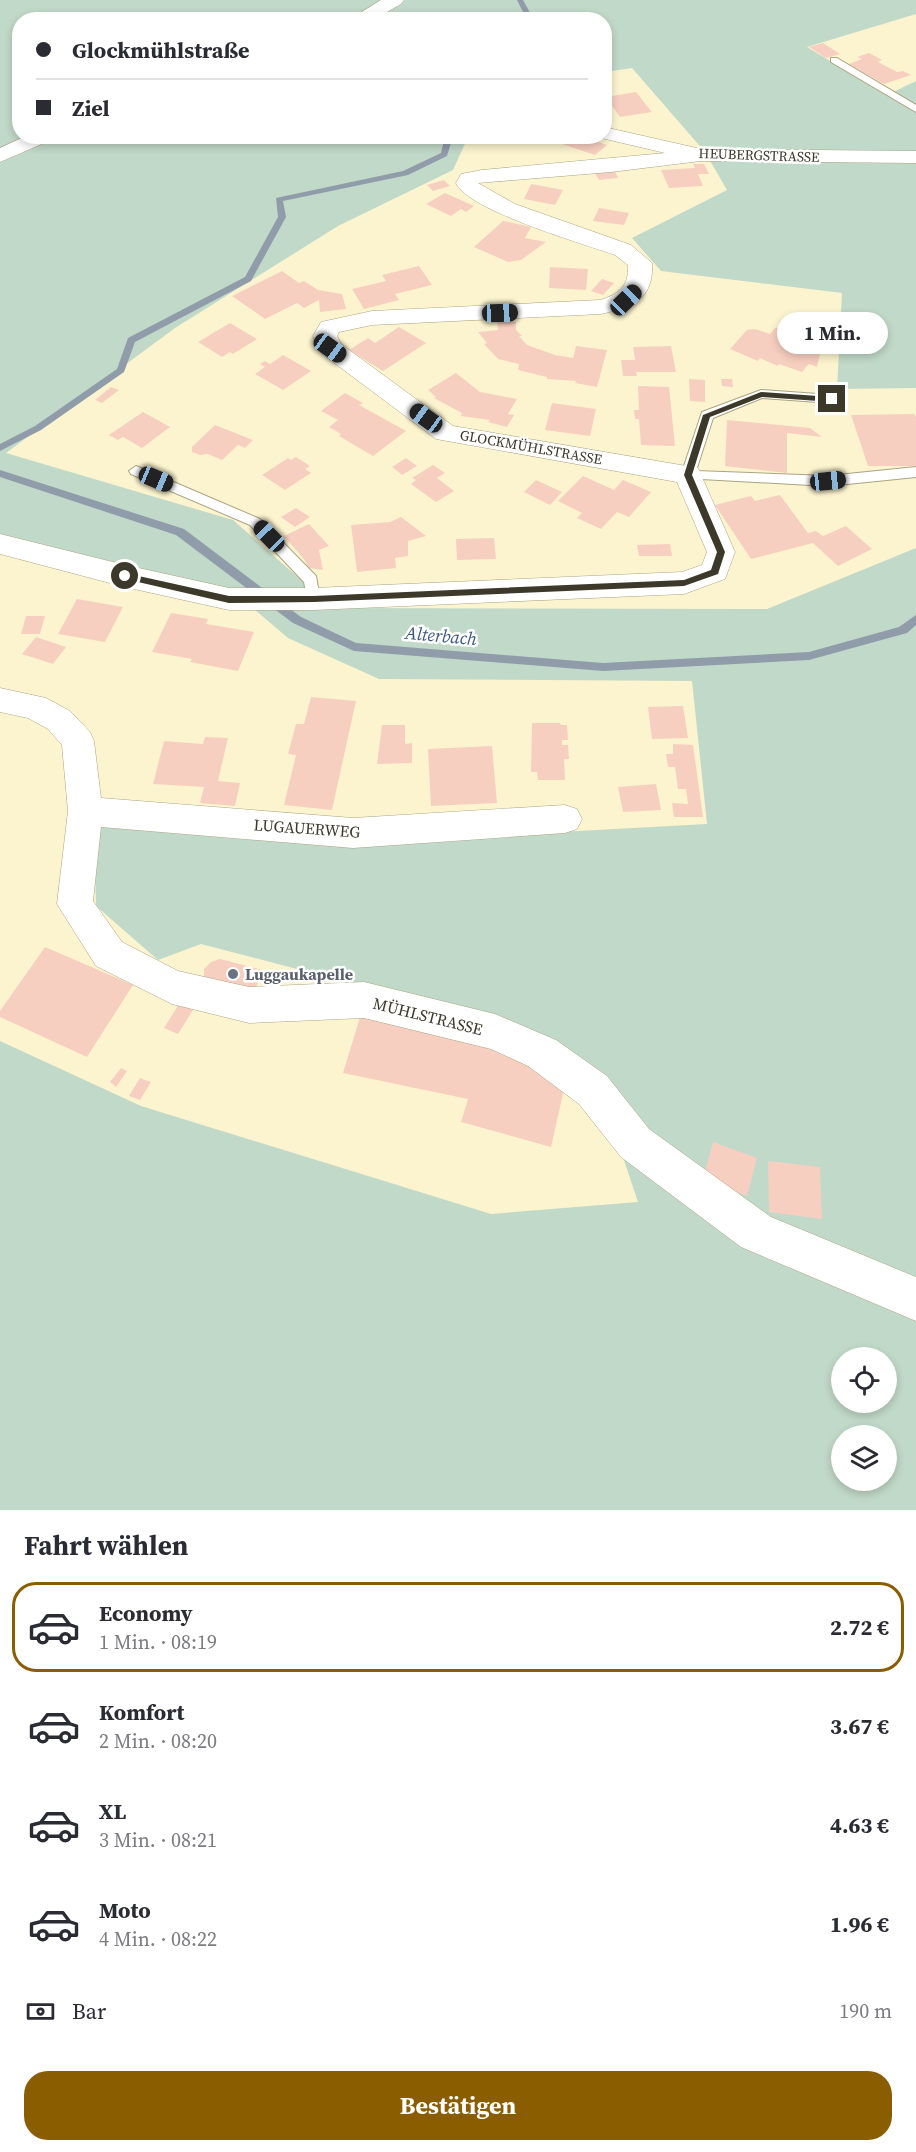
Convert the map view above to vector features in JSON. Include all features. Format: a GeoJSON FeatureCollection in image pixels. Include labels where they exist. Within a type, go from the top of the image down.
{"type":"FeatureCollection","features":[{"type":"Feature","properties":{"kind":"street"},"geometry":{"type":"LineString","coordinates":[[373,12],[395,0]]}},
{"type":"Feature","properties":{"kind":"street","name":"HEUBERGSTRASSE"},"geometry":{"type":"LineString","coordinates":[[612,135],[701,155],[916,157]]}},
{"type":"Feature","properties":{"kind":"street"},"geometry":{"type":"LineString","coordinates":[[0,156],[26,144]]}},
{"type":"Feature","properties":{"kind":"street","name":"GLOCKMÜHLSTRASSE"},"geometry":{"type":"LineString","coordinates":[[688,475],[446,433],[330,348],[325,336],[330,327],[372,318],[601,308],[626,300],[637,289],[642,277],[640,263],[623,250],[507,209],[469,188],[467,183],[469,179],[701,155]]}},
{"type":"Feature","properties":{"kind":"street"},"geometry":{"type":"LineString","coordinates":[[0,544],[229,600],[314,599],[684,583],[715,572],[721,552],[688,475]]}},
{"type":"Feature","properties":{"kind":"street","name":"MÜHLSTRASSE"},"geometry":{"type":"LineString","coordinates":[[0,700],[35,706],[58,720],[78,741],[85,811],[75,904],[109,954],[172,987],[249,1005],[364,1000],[504,1036],[542,1053],[593,1090],[635,1143],[756,1232],[916,1299]]}},
{"type":"Feature","properties":{"kind":"street","name":"LUGAUERWEG"},"geometry":{"type":"LineString","coordinates":[[85,811],[353,833],[565,819]]}},
{"type":"Feature","properties":{"kind":"lane"},"geometry":{"type":"LineString","coordinates":[[834,60],[916,109]]}},
{"type":"Feature","properties":{"kind":"lane"},"geometry":{"type":"LineString","coordinates":[[832,399],[761,394],[707,415],[688,475],[828,481],[916,472]]}},
{"type":"Feature","properties":{"kind":"lane"},"geometry":{"type":"LineString","coordinates":[[136,471],[255,522],[311,580],[314,599]]}},
{"type":"Feature","properties":{"kind":"green space"},"geometry":{"type":"Polygon","coordinates":[[[0,0],[916,0],[916,14],[807,47],[887,95],[916,81],[916,388],[837,389],[842,293],[661,271],[632,238],[727,190],[705,152],[632,68],[612,71],[612,12],[12,12],[12,144],[465,144],[453,170],[338,226],[175,328],[6,453],[233,520],[333,608],[767,609],[916,548],[916,1510],[0,1510],[0,1041],[141,1106],[491,1214],[638,1202],[593,1068],[509,1020],[366,987],[201,944],[158,960],[96,906],[94,827],[355,843],[707,824],[692,681],[379,679],[288,638],[240,597],[0,534],[0,0]]]}},
{"type":"Feature","properties":{"kind":"building"},"geometry":{"type":"Polygon","coordinates":[[[823,43],[840,54],[826,58],[809,47],[823,43]]]}},
{"type":"Feature","properties":{"kind":"building"},"geometry":{"type":"Polygon","coordinates":[[[869,53],[882,60],[878,62],[897,72],[903,71],[911,75],[884,84],[849,64],[862,59],[857,57],[869,53]]]}},
{"type":"Feature","properties":{"kind":"building"},"geometry":{"type":"Polygon","coordinates":[[[636,92],[652,112],[620,117],[612,106],[612,96],[636,92]]]}},
{"type":"Feature","properties":{"kind":"building"},"geometry":{"type":"Polygon","coordinates":[[[562,144],[607,145],[595,155],[562,144]]]}},
{"type":"Feature","properties":{"kind":"building"},"geometry":{"type":"Polygon","coordinates":[[[693,164],[704,164],[709,174],[698,174],[703,186],[669,188],[661,170],[695,168],[693,164]]]}},
{"type":"Feature","properties":{"kind":"building"},"geometry":{"type":"Polygon","coordinates":[[[615,171],[618,178],[599,180],[595,173],[615,171]]]}},
{"type":"Feature","properties":{"kind":"building"},"geometry":{"type":"Polygon","coordinates":[[[444,180],[450,186],[433,191],[427,185],[444,180]]]}},
{"type":"Feature","properties":{"kind":"building"},"geometry":{"type":"Polygon","coordinates":[[[531,184],[563,190],[555,205],[524,199],[531,184]]]}},
{"type":"Feature","properties":{"kind":"building"},"geometry":{"type":"Polygon","coordinates":[[[445,193],[474,206],[466,212],[461,209],[451,216],[426,204],[445,193]]]}},
{"type":"Feature","properties":{"kind":"building"},"geometry":{"type":"Polygon","coordinates":[[[599,208],[629,213],[624,225],[593,221],[599,208]]]}},
{"type":"Feature","properties":{"kind":"building"},"geometry":{"type":"Polygon","coordinates":[[[503,221],[531,227],[525,238],[546,242],[521,260],[508,262],[474,247],[503,221]]]}},
{"type":"Feature","properties":{"kind":"building"},"geometry":{"type":"Polygon","coordinates":[[[419,266],[432,285],[395,294],[399,300],[364,309],[352,289],[386,281],[382,275],[419,266]]]}},
{"type":"Feature","properties":{"kind":"building"},"geometry":{"type":"Polygon","coordinates":[[[550,267],[588,269],[586,290],[549,288],[550,267]]]}},
{"type":"Feature","properties":{"kind":"building"},"geometry":{"type":"Polygon","coordinates":[[[282,271],[299,283],[304,281],[318,290],[342,294],[346,309],[320,312],[319,300],[304,308],[297,303],[265,319],[232,296],[282,271]]]}},
{"type":"Feature","properties":{"kind":"building"},"geometry":{"type":"Polygon","coordinates":[[[602,279],[614,283],[603,295],[591,291],[602,279]]]}},
{"type":"Feature","properties":{"kind":"building"},"geometry":{"type":"Polygon","coordinates":[[[497,319],[516,322],[516,330],[527,345],[555,355],[573,358],[576,346],[607,350],[597,387],[575,383],[576,381],[547,379],[547,377],[518,370],[519,364],[498,359],[484,344],[487,343],[478,332],[498,330],[497,319]]]}},
{"type":"Feature","properties":{"kind":"building"},"geometry":{"type":"Polygon","coordinates":[[[230,323],[257,339],[233,354],[230,352],[222,357],[198,342],[230,323]]]}},
{"type":"Feature","properties":{"kind":"building"},"geometry":{"type":"Polygon","coordinates":[[[399,327],[426,343],[383,371],[349,350],[368,338],[375,343],[399,327]]]}},
{"type":"Feature","properties":{"kind":"building"},"geometry":{"type":"Polygon","coordinates":[[[783,327],[806,336],[801,342],[821,350],[817,367],[809,364],[802,372],[779,364],[778,366],[760,358],[758,361],[730,349],[747,330],[755,329],[770,334],[775,328],[783,327]]]}},
{"type":"Feature","properties":{"kind":"building"},"geometry":{"type":"Polygon","coordinates":[[[671,346],[676,372],[636,372],[637,376],[623,376],[621,360],[635,360],[633,347],[671,346]]]}},
{"type":"Feature","properties":{"kind":"building"},"geometry":{"type":"Polygon","coordinates":[[[283,355],[311,371],[283,390],[255,374],[265,367],[260,364],[265,361],[270,364],[283,355]]]}},
{"type":"Feature","properties":{"kind":"building"},"geometry":{"type":"Polygon","coordinates":[[[456,373],[480,392],[517,399],[508,414],[514,415],[507,427],[488,422],[490,420],[461,416],[462,413],[434,398],[436,397],[428,390],[456,373]]]}},
{"type":"Feature","properties":{"kind":"building"},"geometry":{"type":"Polygon","coordinates":[[[689,379],[705,380],[705,402],[690,401],[689,379]]]}},
{"type":"Feature","properties":{"kind":"building"},"geometry":{"type":"Polygon","coordinates":[[[721,379],[732,379],[733,387],[722,386],[721,379]]]}},
{"type":"Feature","properties":{"kind":"building"},"geometry":{"type":"Polygon","coordinates":[[[638,386],[669,387],[675,446],[641,445],[639,419],[635,419],[634,410],[639,410],[638,386]]]}},
{"type":"Feature","properties":{"kind":"building"},"geometry":{"type":"Polygon","coordinates":[[[111,387],[119,390],[102,403],[95,400],[111,387]]]}},
{"type":"Feature","properties":{"kind":"building"},"geometry":{"type":"Polygon","coordinates":[[[345,393],[363,403],[359,405],[406,431],[373,456],[339,436],[341,434],[329,427],[338,420],[321,411],[345,393]]]}},
{"type":"Feature","properties":{"kind":"building"},"geometry":{"type":"Polygon","coordinates":[[[552,403],[596,409],[590,436],[545,430],[552,403]]]}},
{"type":"Feature","properties":{"kind":"building"},"geometry":{"type":"Polygon","coordinates":[[[143,412],[170,427],[142,448],[123,437],[118,440],[109,435],[143,412]]]}},
{"type":"Feature","properties":{"kind":"building"},"geometry":{"type":"Polygon","coordinates":[[[914,414],[916,417],[916,466],[868,466],[851,415],[914,414]]]}},
{"type":"Feature","properties":{"kind":"building"},"geometry":{"type":"Polygon","coordinates":[[[727,420],[810,428],[822,437],[787,433],[787,473],[725,466],[727,420]]]}},
{"type":"Feature","properties":{"kind":"building"},"geometry":{"type":"Polygon","coordinates":[[[215,425],[253,440],[245,448],[238,445],[222,460],[208,454],[200,455],[192,452],[192,447],[215,425]]]}},
{"type":"Feature","properties":{"kind":"building"},"geometry":{"type":"Polygon","coordinates":[[[296,457],[310,466],[305,469],[311,473],[285,490],[262,475],[288,458],[291,460],[296,457]]]}},
{"type":"Feature","properties":{"kind":"building"},"geometry":{"type":"Polygon","coordinates":[[[406,458],[417,466],[402,475],[392,467],[406,458]]]}},
{"type":"Feature","properties":{"kind":"building"},"geometry":{"type":"Polygon","coordinates":[[[433,465],[445,473],[437,478],[454,491],[436,502],[411,484],[416,480],[412,478],[433,465]]]}},
{"type":"Feature","properties":{"kind":"building"},"geometry":{"type":"Polygon","coordinates":[[[583,476],[614,490],[623,480],[651,492],[629,517],[617,512],[601,529],[577,518],[582,513],[558,501],[583,476]]]}},
{"type":"Feature","properties":{"kind":"building"},"geometry":{"type":"Polygon","coordinates":[[[536,480],[562,492],[550,505],[524,492],[536,480]]]}},
{"type":"Feature","properties":{"kind":"building"},"geometry":{"type":"Polygon","coordinates":[[[780,495],[808,533],[816,531],[823,536],[846,526],[872,549],[838,566],[813,543],[751,559],[715,505],[751,496],[755,501],[780,495]]]}},
{"type":"Feature","properties":{"kind":"building"},"geometry":{"type":"Polygon","coordinates":[[[296,508],[310,517],[295,527],[281,517],[296,508]]]}},
{"type":"Feature","properties":{"kind":"building"},"geometry":{"type":"Polygon","coordinates":[[[401,517],[426,536],[408,541],[408,556],[395,558],[396,568],[357,572],[351,525],[390,522],[401,517]]]}},
{"type":"Feature","properties":{"kind":"building"},"geometry":{"type":"Polygon","coordinates":[[[309,524],[329,546],[319,550],[323,570],[309,568],[284,536],[309,524]]]}},
{"type":"Feature","properties":{"kind":"building"},"geometry":{"type":"Polygon","coordinates":[[[494,538],[496,559],[457,560],[456,539],[494,538]]]}},
{"type":"Feature","properties":{"kind":"building"},"geometry":{"type":"Polygon","coordinates":[[[670,544],[672,556],[639,556],[637,545],[670,544]]]}},
{"type":"Feature","properties":{"kind":"building"},"geometry":{"type":"Polygon","coordinates":[[[77,599],[123,607],[105,642],[58,634],[77,599]]]}},
{"type":"Feature","properties":{"kind":"building"},"geometry":{"type":"Polygon","coordinates":[[[171,613],[208,619],[206,624],[254,632],[238,671],[152,652],[171,613]]]}},
{"type":"Feature","properties":{"kind":"building"},"geometry":{"type":"Polygon","coordinates":[[[26,616],[45,616],[40,634],[21,634],[26,616]]]}},
{"type":"Feature","properties":{"kind":"building"},"geometry":{"type":"Polygon","coordinates":[[[36,637],[66,647],[53,664],[22,654],[36,637]]]}},
{"type":"Feature","properties":{"kind":"building"},"geometry":{"type":"Polygon","coordinates":[[[311,697],[356,701],[332,810],[284,805],[296,755],[288,754],[296,724],[304,724],[311,697]]]}},
{"type":"Feature","properties":{"kind":"building"},"geometry":{"type":"Polygon","coordinates":[[[683,706],[688,738],[652,739],[648,707],[683,706]]]}},
{"type":"Feature","properties":{"kind":"building"},"geometry":{"type":"Polygon","coordinates":[[[532,723],[567,725],[568,740],[562,740],[562,745],[568,745],[569,759],[564,759],[565,780],[538,780],[537,772],[531,772],[532,723]]]}},
{"type":"Feature","properties":{"kind":"building"},"geometry":{"type":"Polygon","coordinates":[[[382,725],[405,725],[405,744],[412,743],[412,763],[377,764],[382,725]]]}},
{"type":"Feature","properties":{"kind":"building"},"geometry":{"type":"Polygon","coordinates":[[[205,737],[228,738],[218,781],[240,783],[235,806],[200,803],[204,787],[153,784],[164,741],[203,744],[205,737]]]}},
{"type":"Feature","properties":{"kind":"building"},"geometry":{"type":"Polygon","coordinates":[[[673,744],[693,745],[703,817],[674,817],[672,803],[688,804],[686,789],[678,789],[675,767],[668,767],[666,754],[673,754],[673,744]]]}},
{"type":"Feature","properties":{"kind":"building"},"geometry":{"type":"Polygon","coordinates":[[[492,746],[497,803],[431,806],[428,749],[492,746]]]}},
{"type":"Feature","properties":{"kind":"building"},"geometry":{"type":"Polygon","coordinates":[[[656,784],[661,810],[623,812],[618,787],[656,784]]]}},
{"type":"Feature","properties":{"kind":"building"},"geometry":{"type":"Polygon","coordinates":[[[45,947],[133,985],[87,1057],[0,1017],[0,1011],[45,947]]]}},
{"type":"Feature","properties":{"kind":"building","name":"Luggaukapelle"},"geometry":{"type":"Polygon","coordinates":[[[220,959],[263,970],[253,995],[204,978],[204,969],[211,962],[220,959]]]}},
{"type":"Feature","properties":{"kind":"building"},"geometry":{"type":"Polygon","coordinates":[[[179,1004],[193,1010],[178,1034],[164,1028],[179,1004]]]}},
{"type":"Feature","properties":{"kind":"building"},"geometry":{"type":"Polygon","coordinates":[[[360,1017],[522,1056],[565,1085],[551,1147],[461,1122],[468,1099],[343,1073],[360,1017]]]}},
{"type":"Feature","properties":{"kind":"building"},"geometry":{"type":"Polygon","coordinates":[[[121,1068],[127,1071],[116,1087],[110,1082],[121,1068]]]}},
{"type":"Feature","properties":{"kind":"building"},"geometry":{"type":"Polygon","coordinates":[[[140,1078],[151,1082],[140,1100],[129,1096],[140,1078]]]}},
{"type":"Feature","properties":{"kind":"building"},"geometry":{"type":"Polygon","coordinates":[[[713,1142],[757,1158],[747,1196],[703,1179],[713,1142]]]}},
{"type":"Feature","properties":{"kind":"building"},"geometry":{"type":"Polygon","coordinates":[[[768,1161],[820,1167],[822,1219],[769,1212],[768,1161]]]}},
{"type":"Feature","properties":{"kind":"waterway"},"geometry":{"type":"LineString","coordinates":[[520,0],[527,12]]}},
{"type":"Feature","properties":{"kind":"waterway"},"geometry":{"type":"LineString","coordinates":[[0,448],[38,428],[121,370],[131,340],[248,279],[282,217],[279,200],[405,173],[444,154],[447,144]]}},
{"type":"Feature","properties":{"kind":"waterway","name":"Alterbach"},"geometry":{"type":"LineString","coordinates":[[0,473],[180,532],[297,620],[354,647],[603,667],[809,656],[903,630],[916,619]]}},
{"type":"Feature","properties":{"kind":"place","name":"Luggaukapelle"},"geometry":{"type":"Point","coordinates":[233,974]}},
{"type":"Feature","properties":{"kind":"route"},"geometry":{"type":"LineString","coordinates":[[125,576],[229,600],[314,599],[684,583],[715,572],[721,552],[688,475],[707,415],[761,394],[832,399]]}}]}
